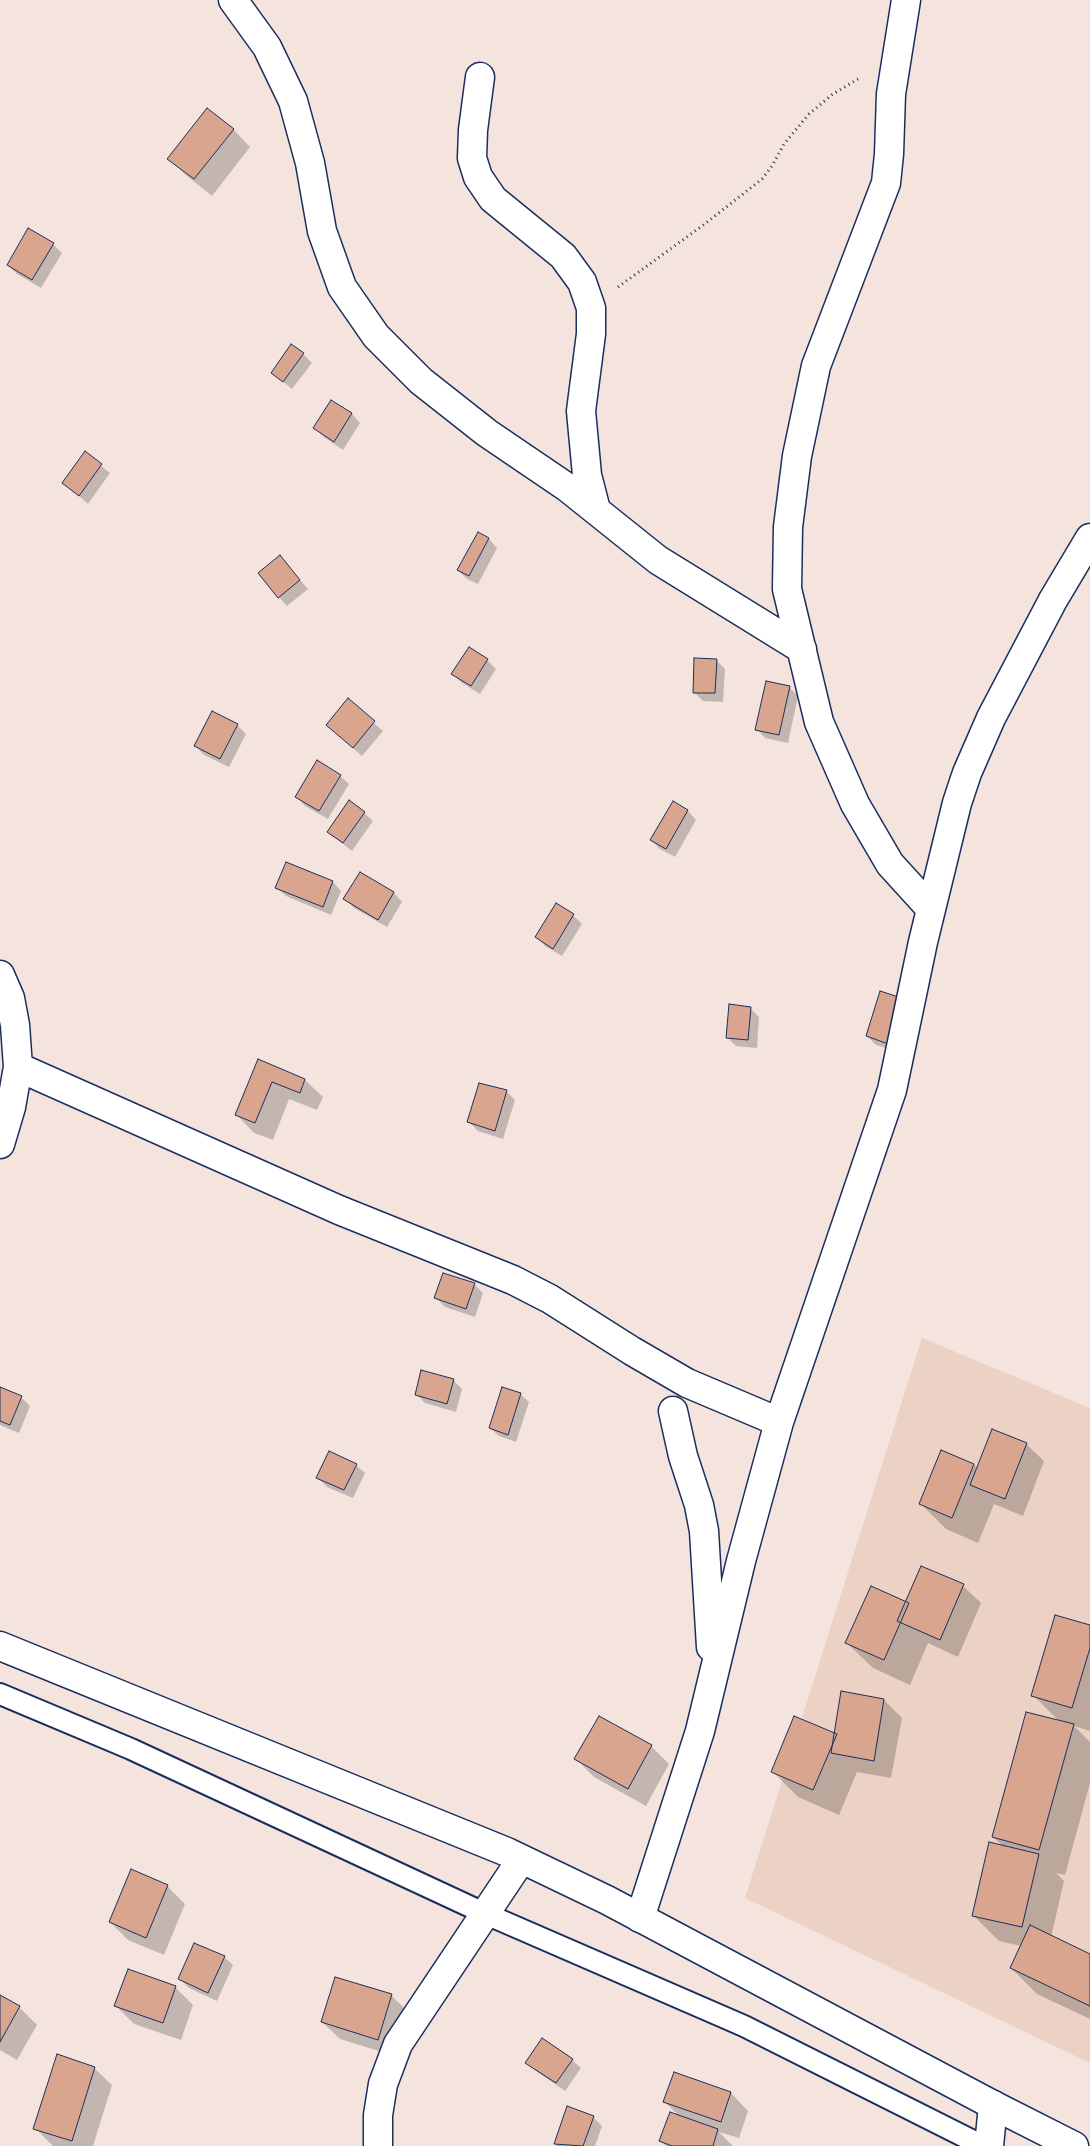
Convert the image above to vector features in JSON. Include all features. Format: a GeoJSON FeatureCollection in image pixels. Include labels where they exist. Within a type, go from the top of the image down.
{"type":"FeatureCollection","features":[{"type":"Feature","properties":{"kind":"street"},"geometry":{"type":"LineString","coordinates":[[233,0],[267,47],[293,101],[310,164],[326,240],[342,287],[376,336],[421,381],[487,433],[568,488],[658,560],[802,649]]}},
{"type":"Feature","properties":{"kind":"street"},"geometry":{"type":"LineString","coordinates":[[906,0],[891,94],[886,183],[816,366],[798,456],[788,527],[787,589],[820,722],[855,804],[890,864],[931,909]]}},
{"type":"Feature","properties":{"kind":"street"},"geometry":{"type":"LineString","coordinates":[[480,77],[473,130],[472,158],[478,177],[493,199],[563,256],[582,282],[591,308],[591,334],[581,411],[587,475],[596,510]]}},
{"type":"Feature","properties":{"kind":"street"},"geometry":{"type":"LineString","coordinates":[[640,1918],[700,1730],[741,1561],[779,1422],[892,1090],[931,909],[955,811],[971,764],[991,718],[1053,600],[1090,538]]}},
{"type":"Feature","properties":{"kind":"street"},"geometry":{"type":"LineString","coordinates":[[0,975],[11,1007],[18,1067],[11,1107],[0,1144]]}},
{"type":"Feature","properties":{"kind":"street"},"geometry":{"type":"LineString","coordinates":[[18,1067],[364,1221],[513,1280],[550,1299],[632,1352],[687,1384],[779,1422]]}},
{"type":"Feature","properties":{"kind":"street"},"geometry":{"type":"LineString","coordinates":[[673,1411],[683,1456],[699,1505],[704,1531],[713,1675]]}},
{"type":"Feature","properties":{"kind":"street"},"geometry":{"type":"LineString","coordinates":[[0,1646],[507,1852],[520,1860],[607,1900],[1074,2146]]}},
{"type":"Feature","properties":{"kind":"street"},"geometry":{"type":"LineString","coordinates":[[378,2146],[378,2115],[384,2084],[398,2044],[486,1914],[520,1860]]}},
{"type":"Feature","properties":{"kind":"street"},"geometry":{"type":"LineString","coordinates":[[989,2146],[993,2105]]}},
{"type":"Feature","properties":{"kind":"lane"},"geometry":{"type":"LineString","coordinates":[[0,1694],[131,1749],[486,1914],[744,2026],[983,2146]]}},
{"type":"Feature","properties":{"kind":"path"},"geometry":{"type":"LineString","coordinates":[[591,308],[762,179],[772,166],[784,144],[810,114],[827,99],[896,58]]}},
{"type":"Feature","properties":{"kind":"shaded area"},"geometry":{"type":"Polygon","coordinates":[[[922,1338],[1090,1408],[1090,2063],[745,1898],[922,1338]]]}},
{"type":"Feature","properties":{"kind":"building"},"geometry":{"type":"Polygon","coordinates":[[[207,108],[234,129],[194,179],[167,159],[207,108]]]}},
{"type":"Feature","properties":{"kind":"building"},"geometry":{"type":"Polygon","coordinates":[[[28,228],[54,243],[32,280],[7,265],[28,228]]]}},
{"type":"Feature","properties":{"kind":"building"},"geometry":{"type":"Polygon","coordinates":[[[291,344],[304,353],[283,382],[271,373],[291,344]]]}},
{"type":"Feature","properties":{"kind":"building"},"geometry":{"type":"Polygon","coordinates":[[[331,400],[352,413],[334,442],[313,428],[331,400]]]}},
{"type":"Feature","properties":{"kind":"building"},"geometry":{"type":"Polygon","coordinates":[[[85,451],[102,464],[79,496],[62,483],[85,451]]]}},
{"type":"Feature","properties":{"kind":"building"},"geometry":{"type":"Polygon","coordinates":[[[478,532],[489,538],[469,576],[457,570],[478,532]]]}},
{"type":"Feature","properties":{"kind":"building"},"geometry":{"type":"Polygon","coordinates":[[[280,555],[300,580],[278,598],[258,573],[280,555]]]}},
{"type":"Feature","properties":{"kind":"building"},"geometry":{"type":"Polygon","coordinates":[[[469,647],[488,659],[471,686],[451,674],[469,647]]]}},
{"type":"Feature","properties":{"kind":"building"},"geometry":{"type":"Polygon","coordinates":[[[694,658],[717,659],[715,693],[693,693],[694,658]]]}},
{"type":"Feature","properties":{"kind":"building"},"geometry":{"type":"Polygon","coordinates":[[[766,681],[790,686],[779,735],[755,730],[766,681]]]}},
{"type":"Feature","properties":{"kind":"building"},"geometry":{"type":"Polygon","coordinates":[[[348,698],[375,721],[353,748],[326,725],[348,698]]]}},
{"type":"Feature","properties":{"kind":"building"},"geometry":{"type":"Polygon","coordinates":[[[212,711],[238,724],[220,759],[194,746],[212,711]]]}},
{"type":"Feature","properties":{"kind":"building"},"geometry":{"type":"Polygon","coordinates":[[[317,760],[341,775],[319,811],[295,797],[317,760]]]}},
{"type":"Feature","properties":{"kind":"building"},"geometry":{"type":"Polygon","coordinates":[[[349,800],[365,812],[343,843],[327,832],[349,800]]]}},
{"type":"Feature","properties":{"kind":"building"},"geometry":{"type":"Polygon","coordinates":[[[673,801],[688,810],[666,849],[650,840],[673,801]]]}},
{"type":"Feature","properties":{"kind":"building"},"geometry":{"type":"Polygon","coordinates":[[[286,862],[333,881],[323,907],[275,888],[286,862]]]}},
{"type":"Feature","properties":{"kind":"building"},"geometry":{"type":"Polygon","coordinates":[[[360,872],[394,892],[378,920],[343,899],[360,872]]]}},
{"type":"Feature","properties":{"kind":"building"},"geometry":{"type":"Polygon","coordinates":[[[556,903],[574,914],[553,949],[535,937],[556,903]]]}},
{"type":"Feature","properties":{"kind":"building"},"geometry":{"type":"Polygon","coordinates":[[[880,991],[908,1000],[894,1046],[866,1036],[880,991]]]}},
{"type":"Feature","properties":{"kind":"building"},"geometry":{"type":"Polygon","coordinates":[[[729,1004],[751,1007],[748,1040],[726,1038],[729,1004]]]}},
{"type":"Feature","properties":{"kind":"building"},"geometry":{"type":"Polygon","coordinates":[[[258,1059],[305,1079],[300,1093],[272,1082],[255,1123],[235,1115],[258,1059]]]}},
{"type":"Feature","properties":{"kind":"building"},"geometry":{"type":"Polygon","coordinates":[[[479,1083],[507,1090],[495,1131],[467,1122],[479,1083]]]}},
{"type":"Feature","properties":{"kind":"building"},"geometry":{"type":"Polygon","coordinates":[[[443,1273],[475,1283],[466,1309],[434,1298],[443,1273]]]}},
{"type":"Feature","properties":{"kind":"building"},"geometry":{"type":"Polygon","coordinates":[[[421,1370],[454,1379],[447,1404],[415,1395],[421,1370]]]}},
{"type":"Feature","properties":{"kind":"building"},"geometry":{"type":"Polygon","coordinates":[[[0,1387],[22,1396],[10,1425],[0,1421],[0,1387]]]}},
{"type":"Feature","properties":{"kind":"building"},"geometry":{"type":"Polygon","coordinates":[[[502,1387],[521,1393],[508,1435],[489,1428],[502,1387]]]}},
{"type":"Feature","properties":{"kind":"building"},"geometry":{"type":"Polygon","coordinates":[[[992,1429],[1027,1443],[1005,1499],[970,1485],[992,1429]]]}},
{"type":"Feature","properties":{"kind":"building"},"geometry":{"type":"Polygon","coordinates":[[[941,1450],[974,1464],[952,1518],[919,1504],[941,1450]]]}},
{"type":"Feature","properties":{"kind":"building"},"geometry":{"type":"Polygon","coordinates":[[[329,1451],[357,1464],[344,1490],[316,1478],[329,1451]]]}},
{"type":"Feature","properties":{"kind":"building"},"geometry":{"type":"Polygon","coordinates":[[[921,1566],[964,1584],[940,1640],[897,1621],[921,1566]]]}},
{"type":"Feature","properties":{"kind":"building"},"geometry":{"type":"Polygon","coordinates":[[[871,1586],[909,1603],[884,1660],[845,1643],[871,1586]]]}},
{"type":"Feature","properties":{"kind":"building"},"geometry":{"type":"Polygon","coordinates":[[[1055,1615],[1090,1625],[1090,1648],[1072,1708],[1031,1696],[1055,1615]]]}},
{"type":"Feature","properties":{"kind":"building"},"geometry":{"type":"Polygon","coordinates":[[[841,1691],[884,1699],[874,1761],[831,1753],[841,1691]]]}},
{"type":"Feature","properties":{"kind":"building"},"geometry":{"type":"Polygon","coordinates":[[[1026,1712],[1074,1724],[1039,1850],[992,1837],[1026,1712]]]}},
{"type":"Feature","properties":{"kind":"building"},"geometry":{"type":"Polygon","coordinates":[[[599,1716],[652,1745],[628,1789],[574,1759],[599,1716]]]}},
{"type":"Feature","properties":{"kind":"building"},"geometry":{"type":"Polygon","coordinates":[[[794,1716],[837,1734],[813,1790],[771,1772],[794,1716]]]}},
{"type":"Feature","properties":{"kind":"building"},"geometry":{"type":"Polygon","coordinates":[[[989,1842],[1039,1854],[1022,1927],[972,1916],[989,1842]]]}},
{"type":"Feature","properties":{"kind":"building"},"geometry":{"type":"Polygon","coordinates":[[[131,1869],[168,1885],[146,1938],[109,1922],[131,1869]]]}},
{"type":"Feature","properties":{"kind":"building"},"geometry":{"type":"Polygon","coordinates":[[[1030,1925],[1090,1954],[1090,2006],[1010,1968],[1030,1925]]]}},
{"type":"Feature","properties":{"kind":"building"},"geometry":{"type":"Polygon","coordinates":[[[194,1943],[225,1956],[208,1993],[178,1979],[194,1943]]]}},
{"type":"Feature","properties":{"kind":"building"},"geometry":{"type":"Polygon","coordinates":[[[128,1969],[176,1986],[163,2023],[114,2006],[128,1969]]]}},
{"type":"Feature","properties":{"kind":"building"},"geometry":{"type":"Polygon","coordinates":[[[335,1977],[392,1994],[378,2040],[321,2022],[335,1977]]]}},
{"type":"Feature","properties":{"kind":"building"},"geometry":{"type":"Polygon","coordinates":[[[0,1995],[20,2006],[0,2042],[0,1995]]]}},
{"type":"Feature","properties":{"kind":"building"},"geometry":{"type":"Polygon","coordinates":[[[542,2038],[573,2059],[556,2083],[525,2063],[542,2038]]]}},
{"type":"Feature","properties":{"kind":"building"},"geometry":{"type":"Polygon","coordinates":[[[57,2054],[95,2067],[72,2141],[33,2129],[57,2054]]]}},
{"type":"Feature","properties":{"kind":"building"},"geometry":{"type":"Polygon","coordinates":[[[674,2072],[731,2092],[721,2122],[663,2102],[674,2072]]]}},
{"type":"Feature","properties":{"kind":"building"},"geometry":{"type":"Polygon","coordinates":[[[567,2106],[594,2116],[583,2146],[554,2144],[567,2106]]]}},
{"type":"Feature","properties":{"kind":"building"},"geometry":{"type":"Polygon","coordinates":[[[670,2112],[718,2129],[713,2146],[672,2146],[659,2141],[670,2112]]]}}]}
